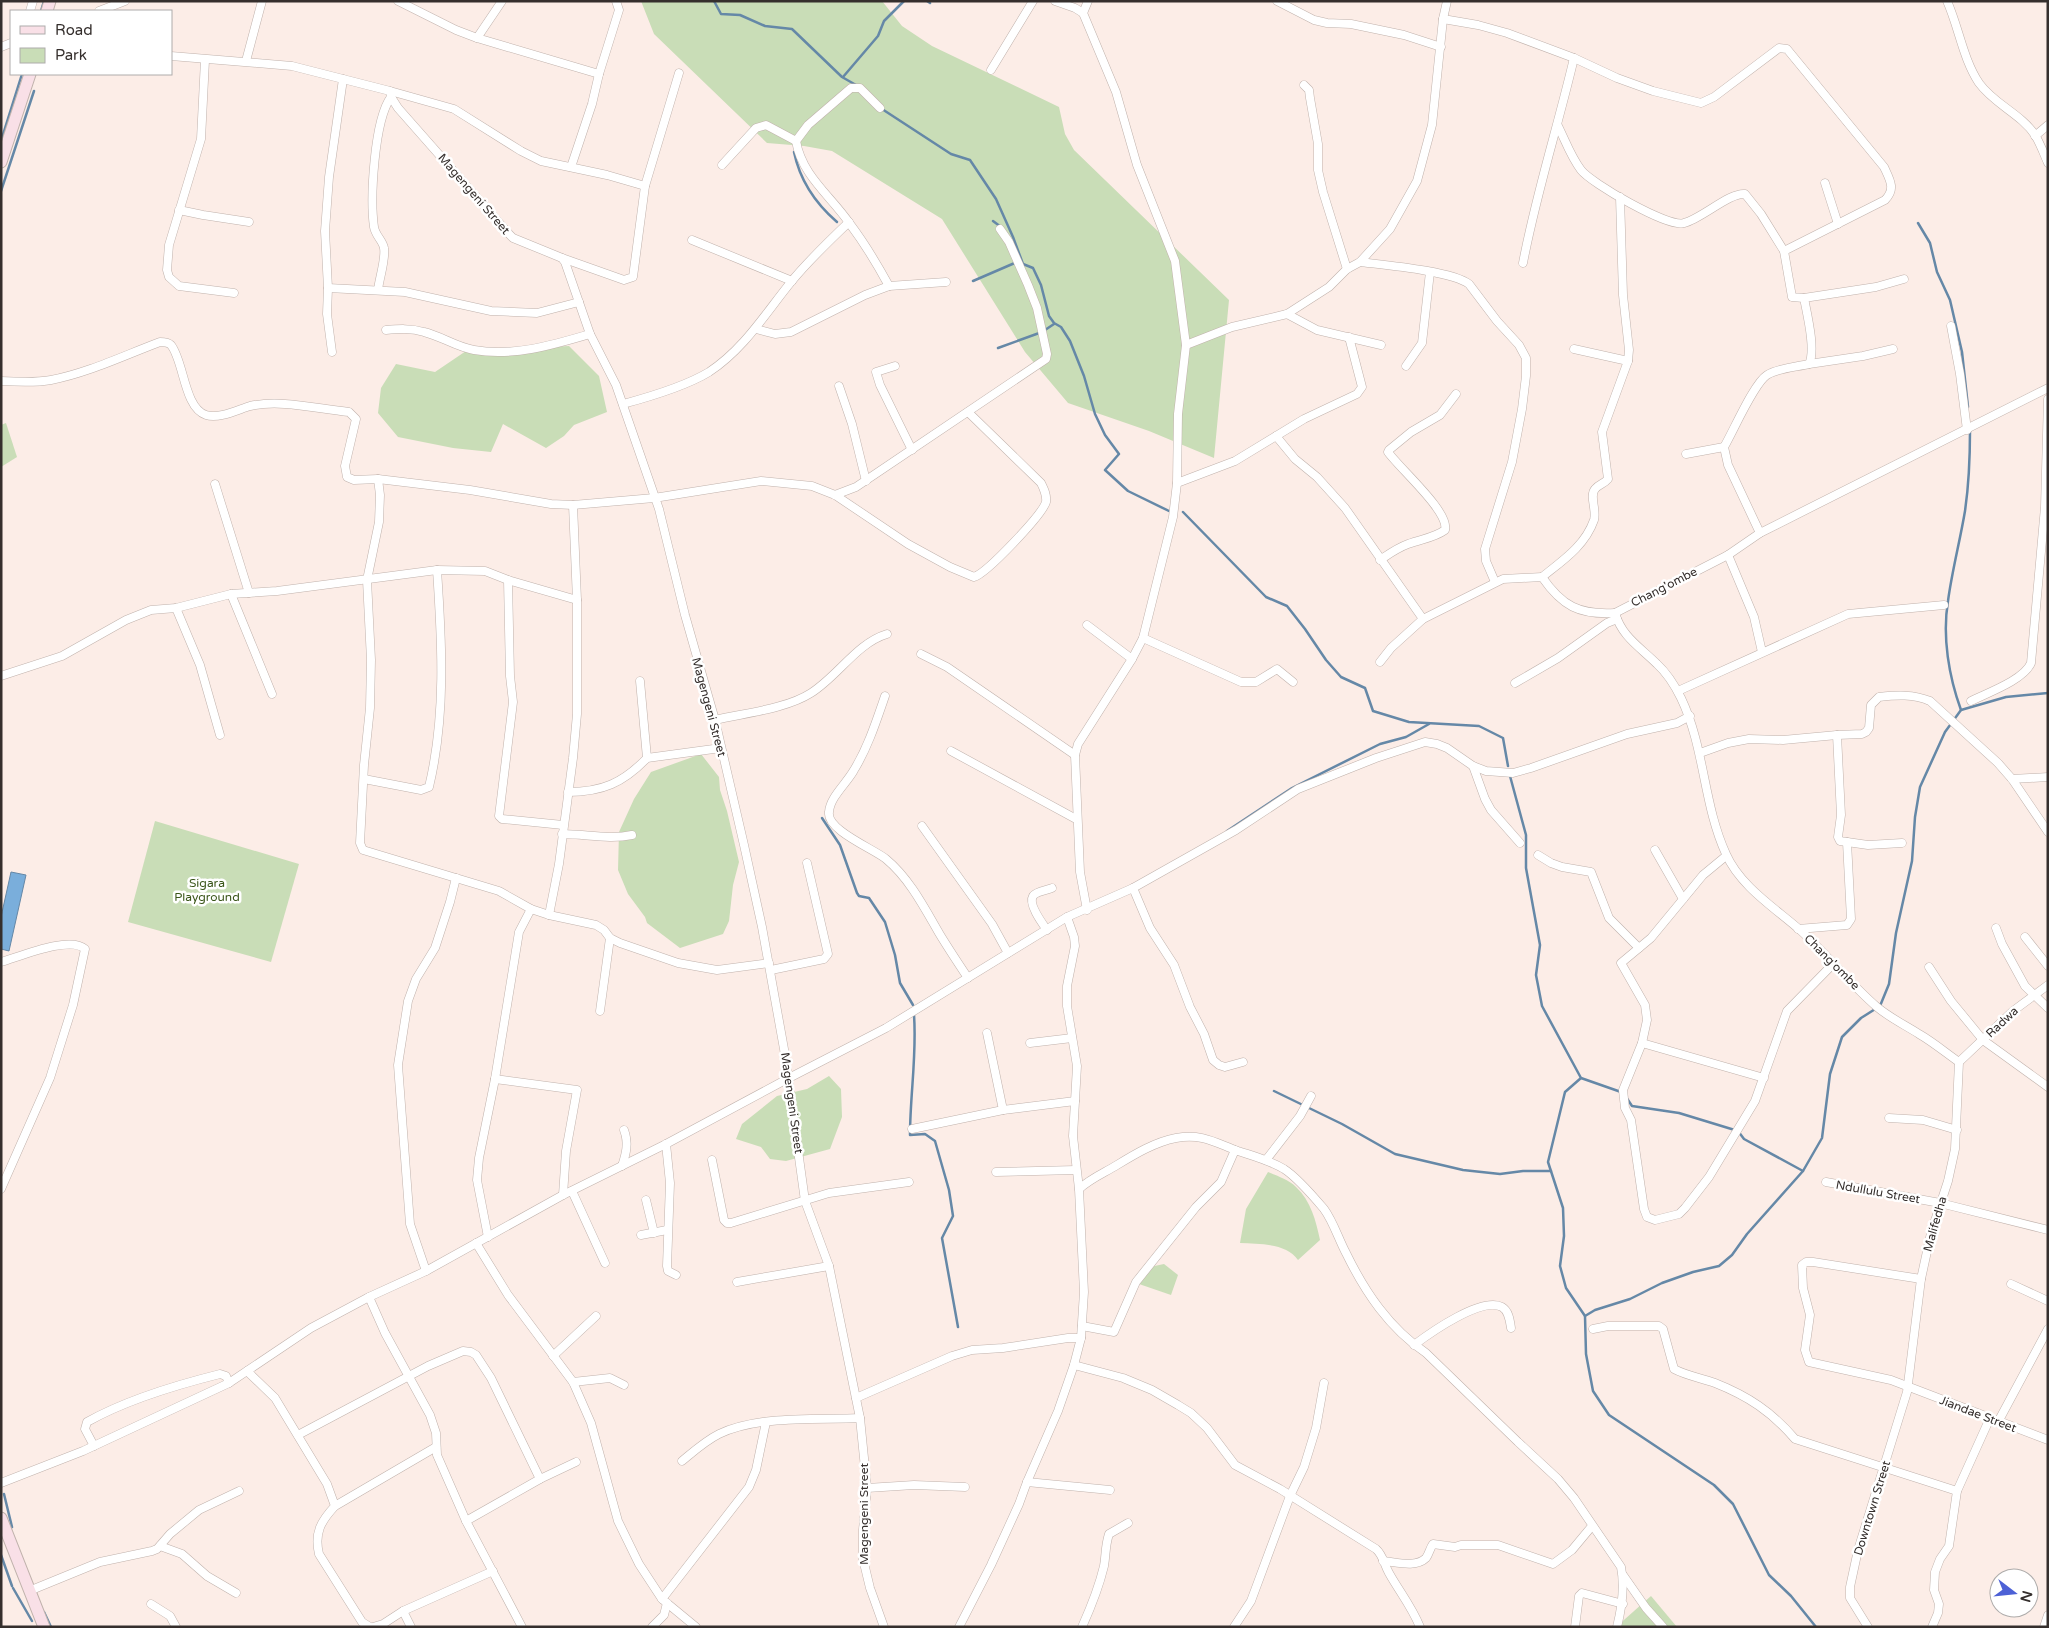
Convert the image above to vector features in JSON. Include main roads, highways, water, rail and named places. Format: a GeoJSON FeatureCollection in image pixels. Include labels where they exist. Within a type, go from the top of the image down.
{"type":"FeatureCollection","features":[{"type":"Feature","properties":{"kind":"main road"},"geometry":{"type":"LineString","coordinates":[[1,162],[30,75]]}},
{"type":"Feature","properties":{"kind":"main road"},"geometry":{"type":"LineString","coordinates":[[1,1518],[28,1591],[44,1627]]}},
{"type":"Feature","properties":{"kind":"water"},"geometry":{"type":"Polygon","coordinates":[[[11,872],[26,875],[9,951],[1,949],[1,917],[11,872]]]}},
{"type":"Feature","properties":{"kind":"waterway"},"geometry":{"type":"LineString","coordinates":[[41,10],[44,1]]}},
{"type":"Feature","properties":{"kind":"waterway"},"geometry":{"type":"LineString","coordinates":[[714,1],[721,14],[740,15],[765,26],[792,29],[842,77],[856,85]]}},
{"type":"Feature","properties":{"kind":"waterway"},"geometry":{"type":"LineString","coordinates":[[843,77],[878,36],[884,21],[904,1]]}},
{"type":"Feature","properties":{"kind":"waterway"},"geometry":{"type":"LineString","coordinates":[[1,141],[22,75]]}},
{"type":"Feature","properties":{"kind":"waterway"},"geometry":{"type":"LineString","coordinates":[[1,191],[34,91]]}},
{"type":"Feature","properties":{"kind":"waterway"},"geometry":{"type":"LineString","coordinates":[[882,109],[951,154],[970,160],[996,199],[1023,264],[1033,268],[1041,285],[1049,316],[1054,323],[1061,327],[1070,341],[1084,376],[1095,414],[1105,435],[1119,454],[1105,470],[1128,491],[1171,512]]}},
{"type":"Feature","properties":{"kind":"waterway"},"geometry":{"type":"LineString","coordinates":[[794,152],[804,182],[815,199],[837,222]]}},
{"type":"Feature","properties":{"kind":"waterway"},"geometry":{"type":"LineString","coordinates":[[993,221],[1001,227]]}},
{"type":"Feature","properties":{"kind":"waterway"},"geometry":{"type":"LineString","coordinates":[[1918,223],[1930,243],[1937,272],[1950,300],[1962,352],[1968,407]]}},
{"type":"Feature","properties":{"kind":"waterway"},"geometry":{"type":"LineString","coordinates":[[973,281],[1017,262]]}},
{"type":"Feature","properties":{"kind":"waterway"},"geometry":{"type":"LineString","coordinates":[[998,348],[1042,332],[1054,324]]}},
{"type":"Feature","properties":{"kind":"waterway"},"geometry":{"type":"LineString","coordinates":[[1961,710],[1950,671],[1946,643],[1946,615],[1966,501],[1970,430]]}},
{"type":"Feature","properties":{"kind":"waterway"},"geometry":{"type":"LineString","coordinates":[[1183,512],[1266,597],[1287,606],[1326,660],[1341,677],[1365,688],[1373,711],[1409,722],[1479,726],[1503,738],[1508,766]]}},
{"type":"Feature","properties":{"kind":"waterway"},"geometry":{"type":"LineString","coordinates":[[1816,1627],[1791,1596],[1769,1575],[1733,1504],[1714,1485],[1609,1415],[1593,1391],[1586,1354],[1585,1316],[1595,1310],[1630,1299],[1662,1283],[1693,1272],[1719,1266],[1732,1255],[1747,1234],[1803,1171],[1822,1138],[1830,1074],[1842,1037],[1861,1018],[1880,1006],[1889,984],[1896,933],[1912,861],[1915,817],[1920,787],[1945,732],[1961,710],[2006,697],[2048,693]]}},
{"type":"Feature","properties":{"kind":"waterway"},"geometry":{"type":"LineString","coordinates":[[1227,831],[1292,788],[1380,744],[1406,737],[1429,724]]}},
{"type":"Feature","properties":{"kind":"waterway"},"geometry":{"type":"LineString","coordinates":[[1510,776],[1526,835],[1526,868],[1540,945],[1536,975],[1542,1006],[1581,1078],[1621,1092]]}},
{"type":"Feature","properties":{"kind":"waterway"},"geometry":{"type":"LineString","coordinates":[[822,818],[840,845],[857,893],[859,896],[869,898],[885,922],[895,955],[900,983],[913,1005]]}},
{"type":"Feature","properties":{"kind":"waterway"},"geometry":{"type":"LineString","coordinates":[[914,1015],[915,1045],[910,1135],[925,1134],[935,1141],[949,1190],[953,1216],[942,1238],[958,1327]]}},
{"type":"Feature","properties":{"kind":"waterway"},"geometry":{"type":"LineString","coordinates":[[1581,1078],[1565,1092],[1548,1162],[1563,1208],[1564,1236],[1560,1266],[1566,1288],[1585,1316]]}},
{"type":"Feature","properties":{"kind":"waterway"},"geometry":{"type":"LineString","coordinates":[[1274,1091],[1342,1124],[1395,1154],[1463,1170],[1500,1174],[1523,1171],[1551,1171]]}},
{"type":"Feature","properties":{"kind":"waterway"},"geometry":{"type":"LineString","coordinates":[[1626,1097],[1632,1106],[1679,1113],[1738,1131],[1744,1139],[1803,1171]]}},
{"type":"Feature","properties":{"kind":"waterway"},"geometry":{"type":"LineString","coordinates":[[4,1494],[12,1527]]}},
{"type":"Feature","properties":{"kind":"waterway"},"geometry":{"type":"LineString","coordinates":[[1,1555],[12,1586]]}},
{"type":"Feature","properties":{"kind":"waterway"},"geometry":{"type":"LineString","coordinates":[[13,1588],[32,1621]]}},
{"type":"Feature","properties":{"kind":"waterway"},"geometry":{"type":"LineString","coordinates":[[44,1612],[51,1627]]}},
{"type":"Feature","properties":{"kind":"park label","name":"Sigara Playground"},"geometry":{"type":"Point","coordinates":[207,890]}}]}
